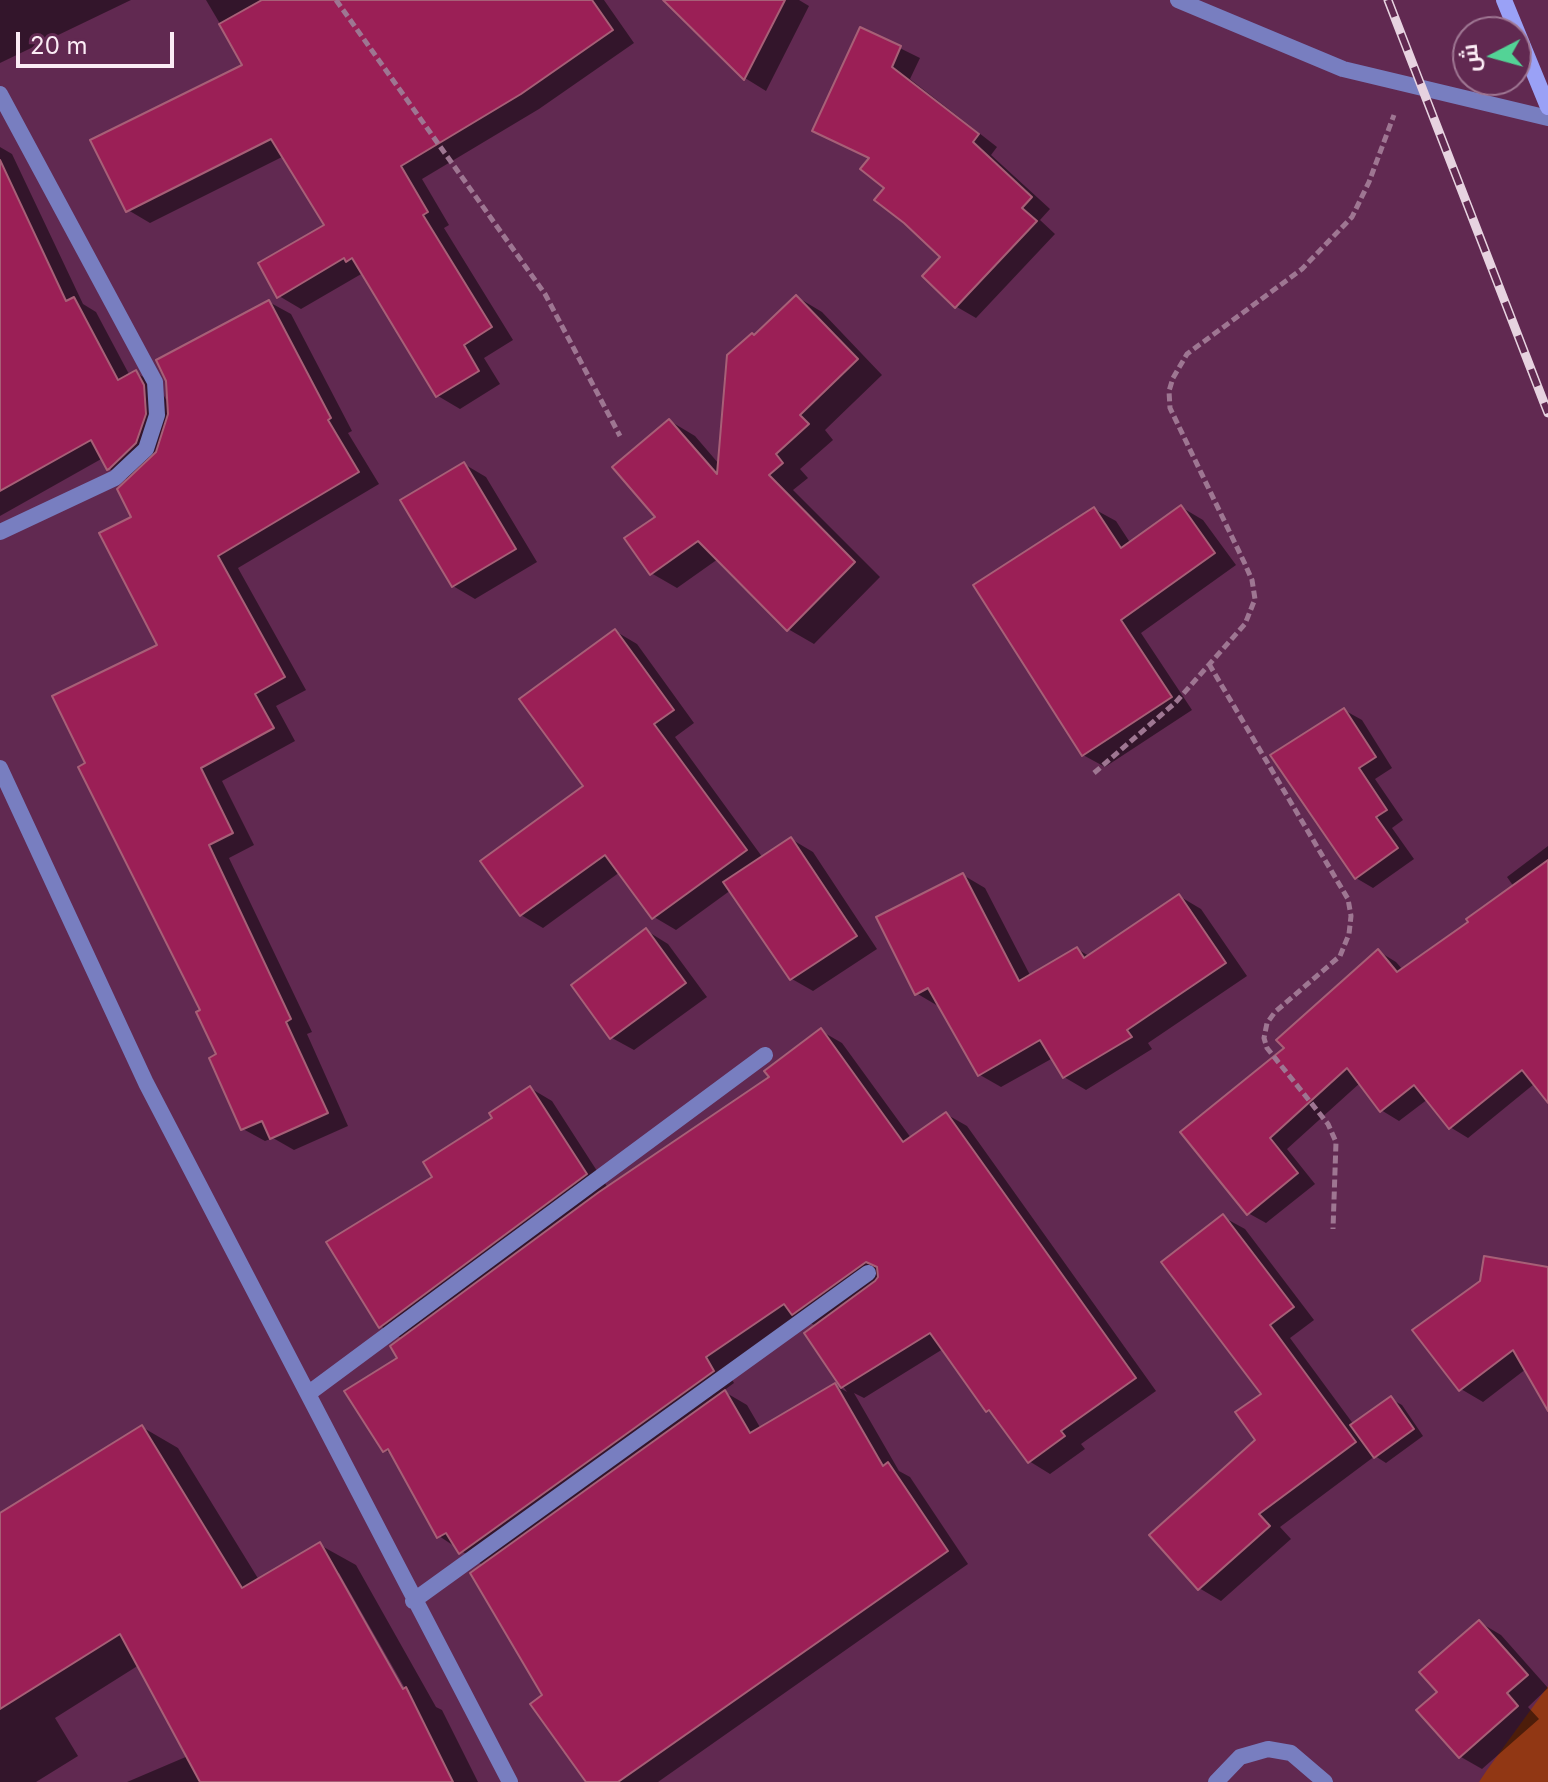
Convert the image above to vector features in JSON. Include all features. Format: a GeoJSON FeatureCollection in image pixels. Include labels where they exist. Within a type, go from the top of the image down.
{"type":"FeatureCollection","features":[{"type":"Feature","properties":{"kind":"street"},"geometry":{"type":"LineString","coordinates":[[1178,0],[1343,69],[1548,118]]}},
{"type":"Feature","properties":{"kind":"street"},"geometry":{"type":"LineString","coordinates":[[1504,0],[1548,107]]}},
{"type":"Feature","properties":{"kind":"street"},"geometry":{"type":"LineString","coordinates":[[0,94],[155,382],[157,415],[146,449],[115,478],[0,532]]}},
{"type":"Feature","properties":{"kind":"street"},"geometry":{"type":"LineString","coordinates":[[0,768],[146,1083],[309,1393],[413,1601],[510,1782]]}},
{"type":"Feature","properties":{"kind":"street"},"geometry":{"type":"LineString","coordinates":[[309,1393],[765,1055]]}},
{"type":"Feature","properties":{"kind":"street"},"geometry":{"type":"LineString","coordinates":[[413,1601],[868,1273]]}},
{"type":"Feature","properties":{"kind":"street"},"geometry":{"type":"LineString","coordinates":[[1216,1782],[1240,1757],[1268,1749],[1291,1753],[1325,1782]]}},
{"type":"Feature","properties":{"kind":"path"},"geometry":{"type":"LineString","coordinates":[[336,0],[545,294],[620,436]]}},
{"type":"Feature","properties":{"kind":"path"},"geometry":{"type":"LineString","coordinates":[[1094,773],[1175,703],[1245,624],[1255,599],[1245,564],[1170,408],[1169,391],[1173,378],[1187,354],[1302,269],[1352,217],[1369,182],[1406,84]]}},
{"type":"Feature","properties":{"kind":"path"},"geometry":{"type":"LineString","coordinates":[[1209,664],[1348,899],[1351,916],[1349,934],[1340,956],[1275,1012],[1267,1023],[1264,1038],[1267,1048],[1328,1124],[1336,1142],[1333,1229]]}},
{"type":"Feature","properties":{"kind":"shaded area"},"geometry":{"type":"Polygon","coordinates":[[[1548,1686],[1548,1782],[1479,1782],[1487,1770],[1548,1686]]]}},
{"type":"Feature","properties":{"kind":"building"},"geometry":{"type":"Polygon","coordinates":[[[262,0],[592,0],[613,30],[521,94],[401,166],[428,212],[423,215],[492,327],[464,345],[479,371],[436,397],[352,258],[346,262],[344,258],[277,298],[258,263],[324,225],[271,139],[126,212],[90,140],[242,65],[219,24],[262,0]]]}},
{"type":"Feature","properties":{"kind":"building"},"geometry":{"type":"Polygon","coordinates":[[[663,0],[785,0],[744,80],[663,0]]]}},
{"type":"Feature","properties":{"kind":"building"},"geometry":{"type":"Polygon","coordinates":[[[860,27],[901,46],[892,67],[979,134],[973,142],[1032,197],[1022,208],[1037,221],[955,308],[922,276],[940,257],[874,200],[884,188],[860,169],[869,158],[812,131],[860,27]]]}},
{"type":"Feature","properties":{"kind":"building"},"geometry":{"type":"Polygon","coordinates":[[[0,160],[66,301],[74,297],[118,380],[136,370],[144,385],[146,414],[136,443],[109,469],[91,440],[0,491],[0,160]]]}},
{"type":"Feature","properties":{"kind":"building"},"geometry":{"type":"Polygon","coordinates":[[[796,295],[858,359],[800,415],[809,424],[776,454],[783,463],[769,475],[855,562],[787,631],[698,541],[650,575],[624,538],[655,517],[612,467],[669,419],[717,474],[727,355],[752,333],[754,335],[796,295]]]}},
{"type":"Feature","properties":{"kind":"building"},"geometry":{"type":"Polygon","coordinates":[[[269,300],[331,418],[328,420],[359,472],[218,556],[285,677],[255,694],[274,728],[201,768],[233,833],[209,845],[291,1019],[286,1022],[328,1113],[270,1139],[262,1121],[241,1130],[209,1058],[216,1054],[196,1012],[200,1010],[78,767],[85,763],[52,696],[157,645],[99,533],[131,517],[117,489],[156,452],[168,414],[166,381],[156,360],[269,300]]]}},
{"type":"Feature","properties":{"kind":"building"},"geometry":{"type":"Polygon","coordinates":[[[464,462],[516,549],[452,587],[400,500],[464,462]]]}},
{"type":"Feature","properties":{"kind":"building"},"geometry":{"type":"Polygon","coordinates":[[[1181,505],[1215,553],[1121,620],[1172,697],[1082,756],[973,585],[1094,507],[1121,548],[1181,505]]]}},
{"type":"Feature","properties":{"kind":"building"},"geometry":{"type":"Polygon","coordinates":[[[615,629],[674,710],[654,724],[747,850],[652,919],[605,855],[520,916],[480,861],[583,786],[519,699],[615,629]]]}},
{"type":"Feature","properties":{"kind":"building"},"geometry":{"type":"Polygon","coordinates":[[[1344,708],[1376,757],[1359,768],[1387,810],[1376,817],[1398,848],[1355,879],[1270,755],[1344,708]]]}},
{"type":"Feature","properties":{"kind":"building"},"geometry":{"type":"Polygon","coordinates":[[[791,837],[857,936],[790,980],[723,882],[791,837]]]}},
{"type":"Feature","properties":{"kind":"building"},"geometry":{"type":"Polygon","coordinates":[[[1548,860],[1548,1103],[1522,1070],[1449,1129],[1414,1085],[1380,1112],[1347,1068],[1270,1138],[1298,1173],[1247,1215],[1180,1132],[1284,1048],[1276,1040],[1378,949],[1397,972],[1548,860]]]}},
{"type":"Feature","properties":{"kind":"building"},"geometry":{"type":"Polygon","coordinates":[[[963,873],[1019,981],[1077,947],[1084,958],[1179,894],[1226,963],[1127,1030],[1132,1037],[1063,1078],[1040,1040],[978,1076],[928,988],[915,995],[876,917],[963,873]]]}},
{"type":"Feature","properties":{"kind":"building"},"geometry":{"type":"Polygon","coordinates":[[[646,928],[686,983],[610,1039],[571,985],[646,928]]]}},
{"type":"Feature","properties":{"kind":"building"},"geometry":{"type":"Polygon","coordinates":[[[821,1028],[903,1142],[946,1112],[1136,1378],[1061,1431],[1065,1436],[1028,1463],[989,1410],[986,1412],[930,1333],[841,1388],[804,1333],[875,1281],[878,1277],[877,1267],[866,1262],[792,1315],[784,1304],[706,1357],[714,1371],[459,1554],[446,1533],[437,1538],[388,1449],[383,1452],[344,1391],[397,1358],[390,1346],[599,1192],[769,1077],[764,1071],[821,1028]]]}},
{"type":"Feature","properties":{"kind":"building"},"geometry":{"type":"Polygon","coordinates":[[[530,1086],[587,1174],[379,1328],[326,1242],[432,1177],[423,1162],[492,1118],[489,1113],[530,1086]]]}},
{"type":"Feature","properties":{"kind":"building"},"geometry":{"type":"Polygon","coordinates":[[[1223,1214],[1294,1307],[1270,1325],[1356,1442],[1259,1514],[1270,1526],[1198,1590],[1149,1535],[1255,1440],[1235,1412],[1261,1394],[1161,1262],[1223,1214]]]}},
{"type":"Feature","properties":{"kind":"building"},"geometry":{"type":"Polygon","coordinates":[[[1484,1256],[1548,1267],[1548,1411],[1513,1350],[1459,1391],[1412,1330],[1480,1281],[1484,1256]]]}},
{"type":"Feature","properties":{"kind":"building"},"geometry":{"type":"Polygon","coordinates":[[[835,1383],[883,1466],[888,1462],[948,1551],[618,1782],[586,1782],[530,1704],[542,1695],[470,1573],[725,1390],[750,1433],[835,1383]]]}},
{"type":"Feature","properties":{"kind":"building"},"geometry":{"type":"Polygon","coordinates":[[[1391,1396],[1414,1429],[1374,1458],[1350,1425],[1391,1396]]]}},
{"type":"Feature","properties":{"kind":"building"},"geometry":{"type":"Polygon","coordinates":[[[142,1425],[242,1588],[320,1542],[403,1689],[406,1687],[453,1782],[200,1782],[120,1634],[0,1709],[0,1513],[142,1425]]]}},
{"type":"Feature","properties":{"kind":"building"},"geometry":{"type":"Polygon","coordinates":[[[1479,1620],[1528,1675],[1507,1693],[1518,1706],[1459,1758],[1416,1710],[1437,1692],[1419,1672],[1479,1620]]]}},
{"type":"Feature","properties":{"kind":"railway"},"geometry":{"type":"LineString","coordinates":[[1388,0],[1548,413]]}}]}
